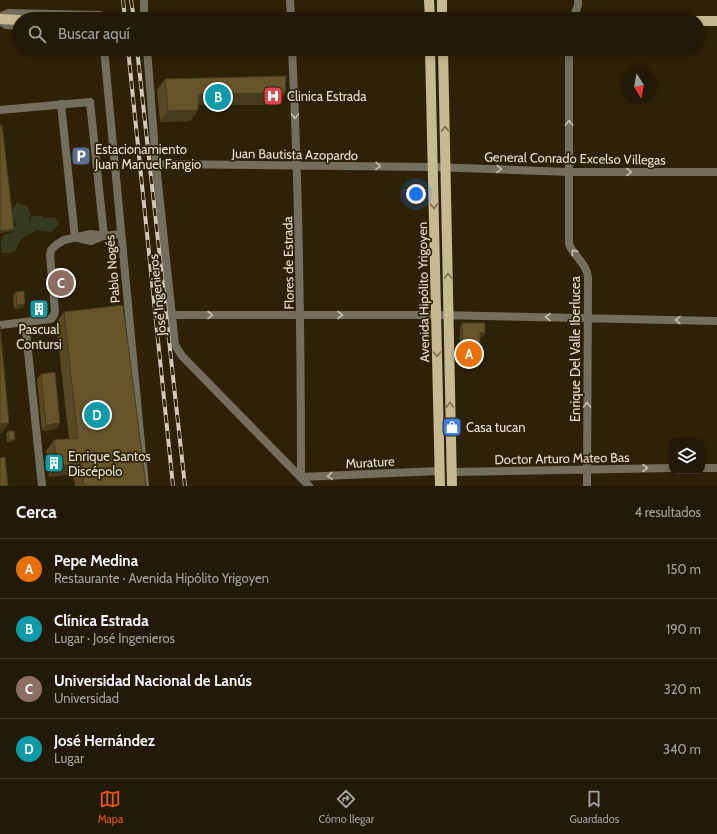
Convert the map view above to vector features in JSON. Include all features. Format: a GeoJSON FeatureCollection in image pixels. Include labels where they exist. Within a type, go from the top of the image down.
{"type":"FeatureCollection","features":[{"type":"Feature","properties":{"kind":"main road"},"geometry":{"type":"LineString","coordinates":[[429,0],[430,12]]}},
{"type":"Feature","properties":{"kind":"main road"},"geometry":{"type":"LineString","coordinates":[[442,0],[442,12]]}},
{"type":"Feature","properties":{"kind":"main road"},"geometry":{"type":"LineString","coordinates":[[0,19],[12,20]]}},
{"type":"Feature","properties":{"kind":"main road"},"geometry":{"type":"LineString","coordinates":[[705,21],[717,21]]}},
{"type":"Feature","properties":{"kind":"main road","name":"Avenida Hipólito Yrigoyen"},"geometry":{"type":"LineString","coordinates":[[430,56],[440,486]]}},
{"type":"Feature","properties":{"kind":"main road","name":"Avenida Hipólito Yrigoyen"},"geometry":{"type":"LineString","coordinates":[[443,56],[452,486]]}},
{"type":"Feature","properties":{"kind":"street"},"geometry":{"type":"LineString","coordinates":[[144,0],[144,12]]}},
{"type":"Feature","properties":{"kind":"street"},"geometry":{"type":"LineString","coordinates":[[290,0],[291,12]]}},
{"type":"Feature","properties":{"kind":"street"},"geometry":{"type":"LineString","coordinates":[[576,12],[578,0]]}},
{"type":"Feature","properties":{"kind":"street"},"geometry":{"type":"LineString","coordinates":[[12,13],[8,13],[0,19],[6,25],[12,25]]}},
{"type":"Feature","properties":{"kind":"street","name":"Pablo Nogés"},"geometry":{"type":"LineString","coordinates":[[105,56],[145,486]]}},
{"type":"Feature","properties":{"kind":"street","name":"José Ingenieros"},"geometry":{"type":"LineString","coordinates":[[148,56],[156,164],[175,345],[177,350],[309,486]]}},
{"type":"Feature","properties":{"kind":"street","name":"Flores de Estrada"},"geometry":{"type":"LineString","coordinates":[[292,56],[298,166],[301,315],[301,477]]}},
{"type":"Feature","properties":{"kind":"street","name":"Enrique Del Valle Iberlucea"},"geometry":{"type":"LineString","coordinates":[[569,56],[569,244],[588,273],[587,486]]}},
{"type":"Feature","properties":{"kind":"street"},"geometry":{"type":"LineString","coordinates":[[0,110],[90,102],[104,236]]}},
{"type":"Feature","properties":{"kind":"street"},"geometry":{"type":"LineString","coordinates":[[61,104],[76,238]]}},
{"type":"Feature","properties":{"kind":"street","name":"Juan Bautista Azopardo"},"geometry":{"type":"LineString","coordinates":[[156,164],[433,167]]}},
{"type":"Feature","properties":{"kind":"street","name":"General Conrado Excelso Villegas"},"geometry":{"type":"LineString","coordinates":[[433,167],[569,172],[717,172]]}},
{"type":"Feature","properties":{"kind":"street"},"geometry":{"type":"LineString","coordinates":[[0,325],[51,319],[54,316],[55,311],[50,256],[51,250],[56,245],[64,240],[76,238],[92,241],[104,236],[121,234]]}},
{"type":"Feature","properties":{"kind":"street"},"geometry":{"type":"LineString","coordinates":[[171,315],[448,315],[717,321]]}},
{"type":"Feature","properties":{"kind":"street"},"geometry":{"type":"LineString","coordinates":[[25,322],[42,486]]}},
{"type":"Feature","properties":{"kind":"street","name":"Doctor Arturo Mateo Bas"},"geometry":{"type":"LineString","coordinates":[[452,472],[669,468]]}},
{"type":"Feature","properties":{"kind":"street"},"geometry":{"type":"LineString","coordinates":[[705,468],[717,468]]}},
{"type":"Feature","properties":{"kind":"street","name":"Murature"},"geometry":{"type":"LineString","coordinates":[[301,477],[439,471]]}},
{"type":"Feature","properties":{"kind":"green space"},"geometry":{"type":"Polygon","coordinates":[[[17,203],[27,206],[31,215],[28,219],[31,221],[31,217],[41,215],[44,218],[55,217],[59,224],[52,232],[36,230],[22,239],[15,252],[2,253],[1,244],[4,235],[14,232],[14,228],[17,224],[13,219],[12,210],[17,203]]]}},
{"type":"Feature","properties":{"kind":"building"},"geometry":{"type":"Polygon","coordinates":[[[286,76],[285,93],[199,94],[198,110],[168,111],[165,79],[286,76]]]}},
{"type":"Feature","properties":{"kind":"building"},"geometry":{"type":"Polygon","coordinates":[[[0,125],[2,125],[14,229],[0,231],[0,125]]]}},
{"type":"Feature","properties":{"kind":"building"},"geometry":{"type":"Polygon","coordinates":[[[24,291],[25,304],[17,305],[16,292],[24,291]]]}},
{"type":"Feature","properties":{"kind":"building"},"geometry":{"type":"Polygon","coordinates":[[[47,300],[47,309],[37,310],[36,301],[47,300]]]}},
{"type":"Feature","properties":{"kind":"building"},"geometry":{"type":"Polygon","coordinates":[[[123,305],[146,486],[84,486],[81,463],[57,466],[54,440],[78,438],[64,312],[123,305]]]}},
{"type":"Feature","properties":{"kind":"building"},"geometry":{"type":"Polygon","coordinates":[[[462,323],[485,323],[485,333],[480,333],[480,357],[463,357],[462,323]]]}},
{"type":"Feature","properties":{"kind":"building"},"geometry":{"type":"Polygon","coordinates":[[[0,326],[9,423],[0,424],[0,326]]]}},
{"type":"Feature","properties":{"kind":"building"},"geometry":{"type":"Polygon","coordinates":[[[55,372],[60,423],[46,425],[41,374],[55,372]]]}},
{"type":"Feature","properties":{"kind":"building"},"geometry":{"type":"Polygon","coordinates":[[[8,431],[14,431],[15,439],[9,440],[8,431]]]}},
{"type":"Feature","properties":{"kind":"building"},"geometry":{"type":"Polygon","coordinates":[[[5,457],[8,486],[0,486],[0,458],[5,457]]]}},
{"type":"Feature","properties":{"kind":"railway"},"geometry":{"type":"LineString","coordinates":[[123,0],[124,12]]}},
{"type":"Feature","properties":{"kind":"railway"},"geometry":{"type":"LineString","coordinates":[[131,0],[133,12]]}},
{"type":"Feature","properties":{"kind":"railway"},"geometry":{"type":"LineString","coordinates":[[129,56],[173,486]]}},
{"type":"Feature","properties":{"kind":"railway"},"geometry":{"type":"LineString","coordinates":[[138,56],[185,486]]}},
{"type":"Feature","properties":{"kind":"place","name":"Clinica Estrada"},"geometry":{"type":"Point","coordinates":[273,96]}},
{"type":"Feature","properties":{"kind":"place","name":"Clínica Estrada"},"geometry":{"type":"Point","coordinates":[218,97]}},
{"type":"Feature","properties":{"kind":"place","name":"Estacionamiento Juan Manuel Fangio"},"geometry":{"type":"Point","coordinates":[81,156]}},
{"type":"Feature","properties":{"kind":"place","name":"Universidad Nacional de Lanús"},"geometry":{"type":"Point","coordinates":[61,283]}},
{"type":"Feature","properties":{"kind":"place","name":"Pascual Contursi"},"geometry":{"type":"Point","coordinates":[39,309]}},
{"type":"Feature","properties":{"kind":"place","name":"Pepe Medina"},"geometry":{"type":"Point","coordinates":[469,354]}},
{"type":"Feature","properties":{"kind":"place","name":"José Hernández"},"geometry":{"type":"Point","coordinates":[97,415]}},
{"type":"Feature","properties":{"kind":"place","name":"Casa tucan"},"geometry":{"type":"Point","coordinates":[452,427]}},
{"type":"Feature","properties":{"kind":"place","name":"Enrique Santos Discépolo"},"geometry":{"type":"Point","coordinates":[54,463]}}]}
